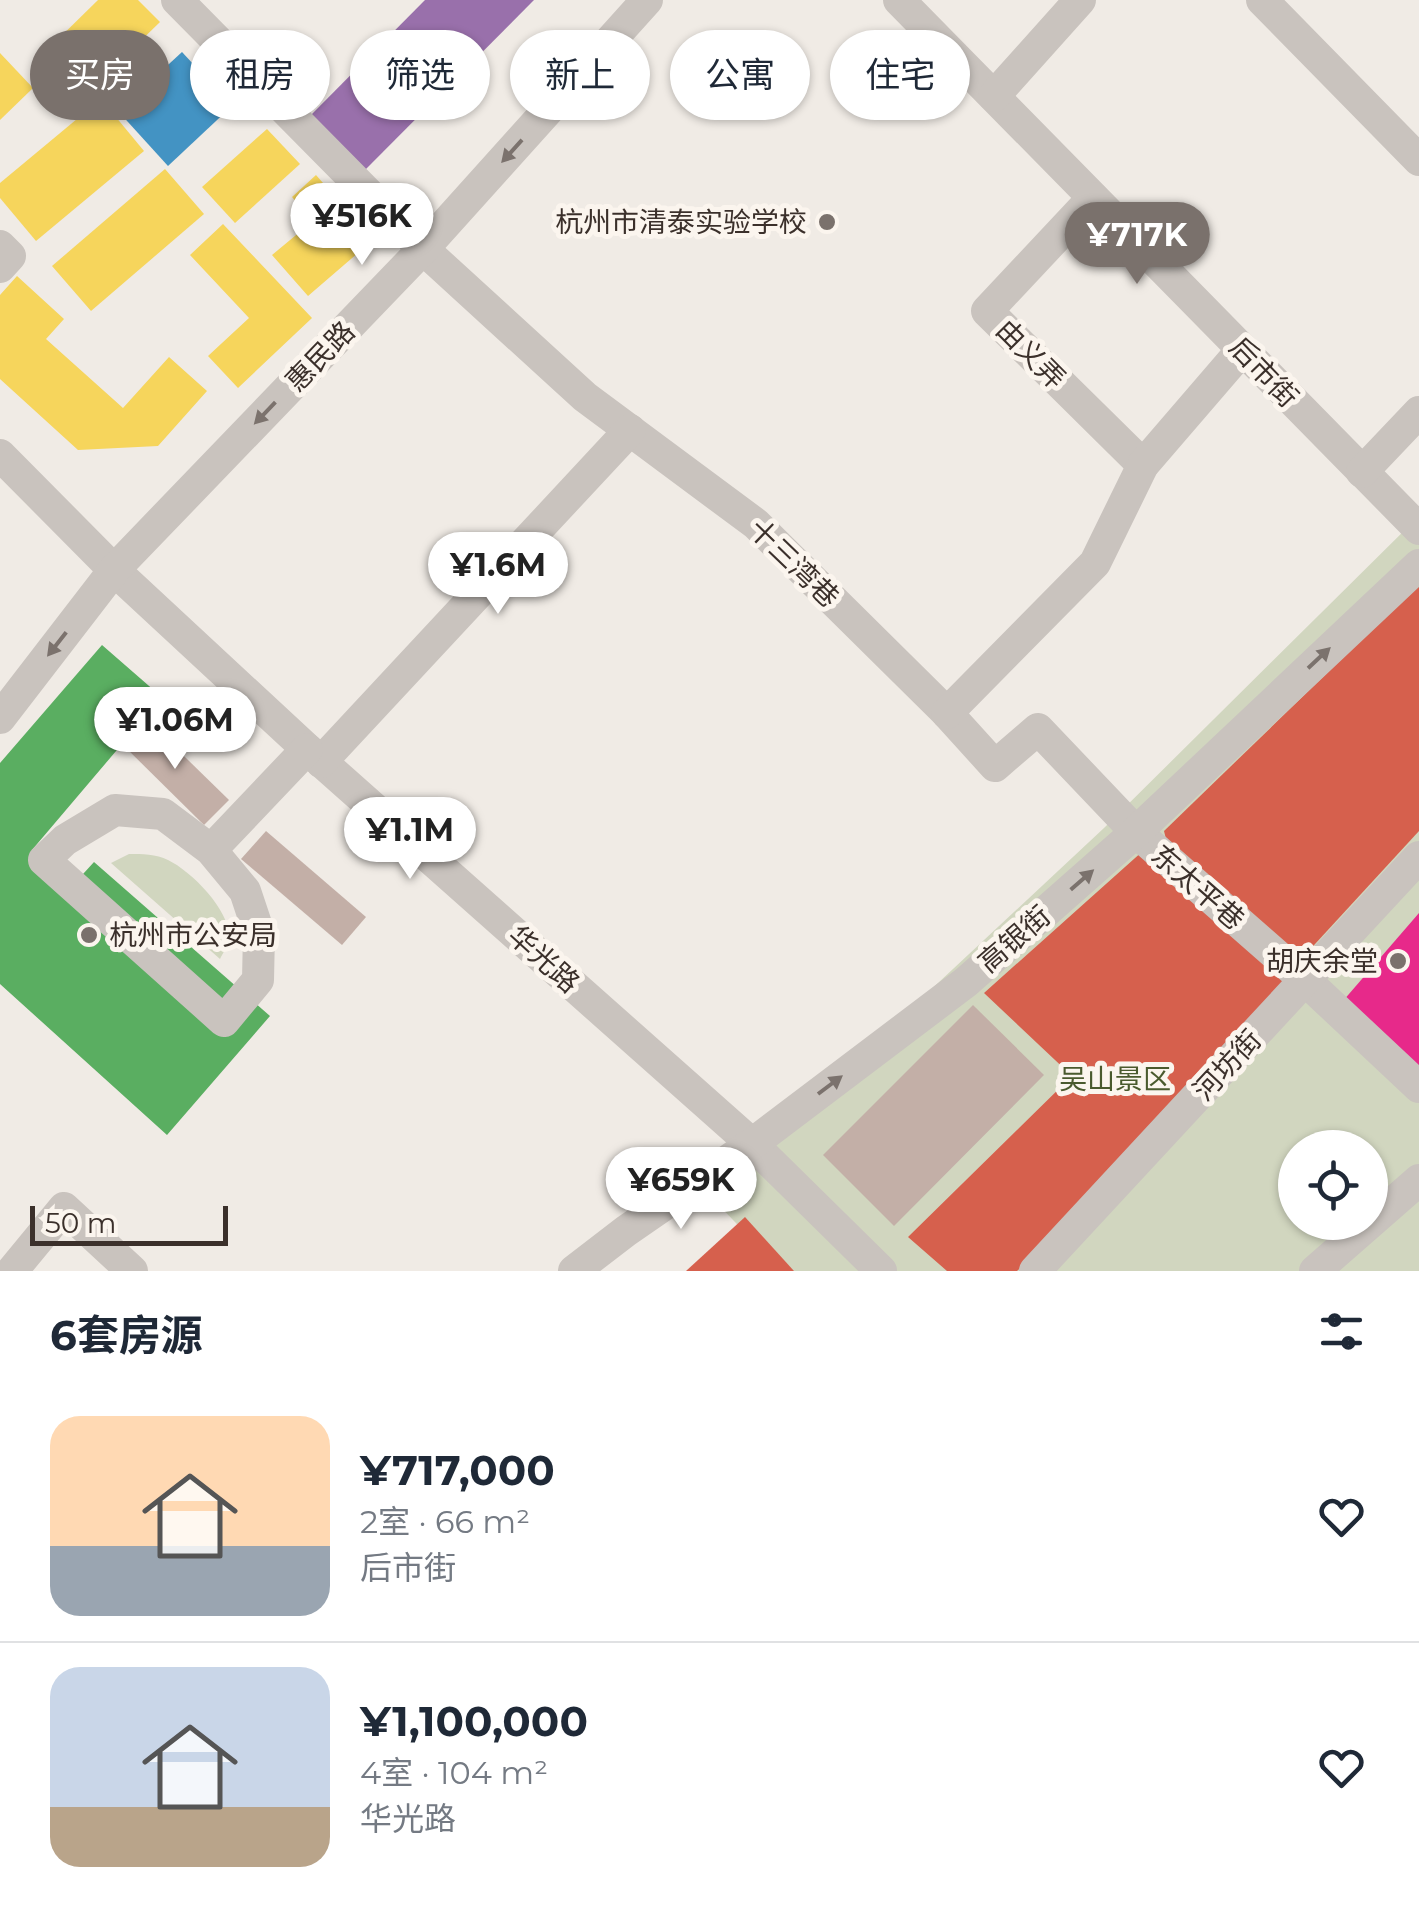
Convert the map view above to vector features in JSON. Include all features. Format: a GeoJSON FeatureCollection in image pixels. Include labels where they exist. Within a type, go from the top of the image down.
{"type":"FeatureCollection","features":[{"type":"Feature","properties":{"kind":"street","name":"十三湾巷"},"geometry":{"type":"LineString","coordinates":[[177,0],[423,250],[585,397],[756,524],[996,766],[1038,729],[1136,832]]}},
{"type":"Feature","properties":{"kind":"street","name":"惠民路"},"geometry":{"type":"LineString","coordinates":[[0,718],[114,570],[423,250],[647,0]]}},
{"type":"Feature","properties":{"kind":"street","name":"后市街"},"geometry":{"type":"LineString","coordinates":[[899,0],[1419,529]]}},
{"type":"Feature","properties":{"kind":"street"},"geometry":{"type":"LineString","coordinates":[[994,96],[1080,0]]}},
{"type":"Feature","properties":{"kind":"street"},"geometry":{"type":"LineString","coordinates":[[1262,0],[1419,160]]}},
{"type":"Feature","properties":{"kind":"street","name":"由义弄"},"geometry":{"type":"LineString","coordinates":[[1093,198],[987,311],[1143,465]]}},
{"type":"Feature","properties":{"kind":"street"},"geometry":{"type":"LineString","coordinates":[[0,246],[10,256],[0,266]]}},
{"type":"Feature","properties":{"kind":"street"},"geometry":{"type":"LineString","coordinates":[[947,714],[1095,563],[1143,465],[1242,350]]}},
{"type":"Feature","properties":{"kind":"street"},"geometry":{"type":"LineString","coordinates":[[1362,472],[1419,412]]}},
{"type":"Feature","properties":{"kind":"street"},"geometry":{"type":"LineString","coordinates":[[210,850],[314,755],[630,430]]}},
{"type":"Feature","properties":{"kind":"street","name":"华光路"},"geometry":{"type":"LineString","coordinates":[[0,454],[114,570],[314,755],[752,1144],[880,1271]]}},
{"type":"Feature","properties":{"kind":"street","name":"高银街"},"geometry":{"type":"LineString","coordinates":[[574,1271],[752,1144],[966,982],[1136,832],[1419,565]]}},
{"type":"Feature","properties":{"kind":"street"},"geometry":{"type":"LineString","coordinates":[[115,810],[163,814],[210,850],[245,892],[258,933],[258,980],[224,1021],[44,860],[66,840],[115,810]]}},
{"type":"Feature","properties":{"kind":"street","name":"东太平巷"},"geometry":{"type":"LineString","coordinates":[[1136,832],[1419,1086]]}},
{"type":"Feature","properties":{"kind":"street","name":"河坊街"},"geometry":{"type":"LineString","coordinates":[[1035,1271],[1419,858]]}},
{"type":"Feature","properties":{"kind":"street"},"geometry":{"type":"LineString","coordinates":[[1314,1271],[1419,1180]]}},
{"type":"Feature","properties":{"kind":"street"},"geometry":{"type":"LineString","coordinates":[[12,1271],[64,1208],[132,1271]]}},
{"type":"Feature","properties":{"kind":"green space","name":"吴山景区"},"geometry":{"type":"Polygon","coordinates":[[[1419,516],[1419,1271],[782,1271],[710,1196],[1104,828],[1419,516]]]}},
{"type":"Feature","properties":{"kind":"green space"},"geometry":{"type":"Polygon","coordinates":[[[129,854],[168,860],[208,892],[228,926],[229,940],[220,959],[111,863],[129,854]]]}},
{"type":"Feature","properties":{"kind":"building: 住宅"},"geometry":{"type":"Polygon","coordinates":[[[98,0],[138,0],[160,22],[152,30],[67,30],[98,0]]]}},
{"type":"Feature","properties":{"kind":"building: 住宅"},"geometry":{"type":"Polygon","coordinates":[[[0,53],[30,85],[30,91],[0,120],[0,53]]]}},
{"type":"Feature","properties":{"kind":"building: 住宅"},"geometry":{"type":"Polygon","coordinates":[[[76,120],[118,120],[144,151],[36,241],[0,198],[0,183],[76,120]]]}},
{"type":"Feature","properties":{"kind":"building: 住宅"},"geometry":{"type":"Polygon","coordinates":[[[267,129],[300,164],[235,223],[202,187],[267,129]]]}},
{"type":"Feature","properties":{"kind":"building: 住宅"},"geometry":{"type":"Polygon","coordinates":[[[165,169],[204,214],[91,311],[52,266],[165,169]]]}},
{"type":"Feature","properties":{"kind":"building: 住宅"},"geometry":{"type":"Polygon","coordinates":[[[316,175],[373,240],[308,296],[272,255],[313,221],[292,197],[316,175]]]}},
{"type":"Feature","properties":{"kind":"building: 住宅"},"geometry":{"type":"Polygon","coordinates":[[[223,224],[312,318],[238,388],[208,356],[249,318],[190,255],[223,224]]]}},
{"type":"Feature","properties":{"kind":"building: 住宅"},"geometry":{"type":"Polygon","coordinates":[[[17,276],[64,319],[46,339],[123,408],[169,357],[207,391],[158,446],[78,450],[0,379],[0,295],[17,276]]]}},
{"type":"Feature","properties":{"kind":"building: 商业"},"geometry":{"type":"Polygon","coordinates":[[[1419,584],[1419,831],[1304,956],[1295,959],[1168,847],[1164,831],[1419,584]]]}},
{"type":"Feature","properties":{"kind":"building: 商业"},"geometry":{"type":"Polygon","coordinates":[[[1144,850],[1288,977],[1052,1239],[1017,1271],[947,1271],[908,1237],[1072,1076],[984,993],[1144,850]]]}},
{"type":"Feature","properties":{"kind":"building: 商业"},"geometry":{"type":"Polygon","coordinates":[[[745,1217],[794,1271],[686,1271],[745,1217]]]}},
{"type":"Feature","properties":{"kind":"building: 办公"},"geometry":{"type":"Polygon","coordinates":[[[425,0],[534,0],[490,44],[490,30],[395,30],[425,0]]]}},
{"type":"Feature","properties":{"kind":"building: 办公"},"geometry":{"type":"Polygon","coordinates":[[[350,76],[350,120],[415,120],[365,170],[314,120],[330,120],[330,96],[350,76]]]}},
{"type":"Feature","properties":{"kind":"building: 学校"},"geometry":{"type":"Polygon","coordinates":[[[182,52],[190,61],[190,120],[217,120],[168,166],[126,120],[170,120],[170,63],[182,52]]]}},
{"type":"Feature","properties":{"kind":"building: 医疗","name":"胡庆余堂"},"geometry":{"type":"Polygon","coordinates":[[[1419,913],[1419,1084],[1336,1009],[1419,913]]]}},
{"type":"Feature","properties":{"kind":"building: 公共","name":"杭州市公安局"},"geometry":{"type":"Polygon","coordinates":[[[102,645],[164,699],[32,850],[73,885],[94,862],[270,1016],[167,1135],[0,984],[0,763],[102,645]]]}},
{"type":"Feature","properties":{"kind":"building: 其他"},"geometry":{"type":"Polygon","coordinates":[[[146,719],[229,800],[204,825],[122,744],[146,719]]]}},
{"type":"Feature","properties":{"kind":"building: 其他"},"geometry":{"type":"Polygon","coordinates":[[[266,831],[366,917],[342,945],[241,859],[266,831]]]}},
{"type":"Feature","properties":{"kind":"building: 其他"},"geometry":{"type":"Polygon","coordinates":[[[973,1005],[1044,1075],[894,1226],[823,1155],[973,1005]]]}},
{"type":"Feature","properties":{"kind":"place","name":"杭州市清泰实验学校"},"geometry":{"type":"Point","coordinates":[827,222]}},
{"type":"Feature","properties":{"kind":"place","name":"杭州市公安局"},"geometry":{"type":"Point","coordinates":[89,935]}},
{"type":"Feature","properties":{"kind":"place","name":"胡庆余堂"},"geometry":{"type":"Point","coordinates":[1398,961]}}]}
